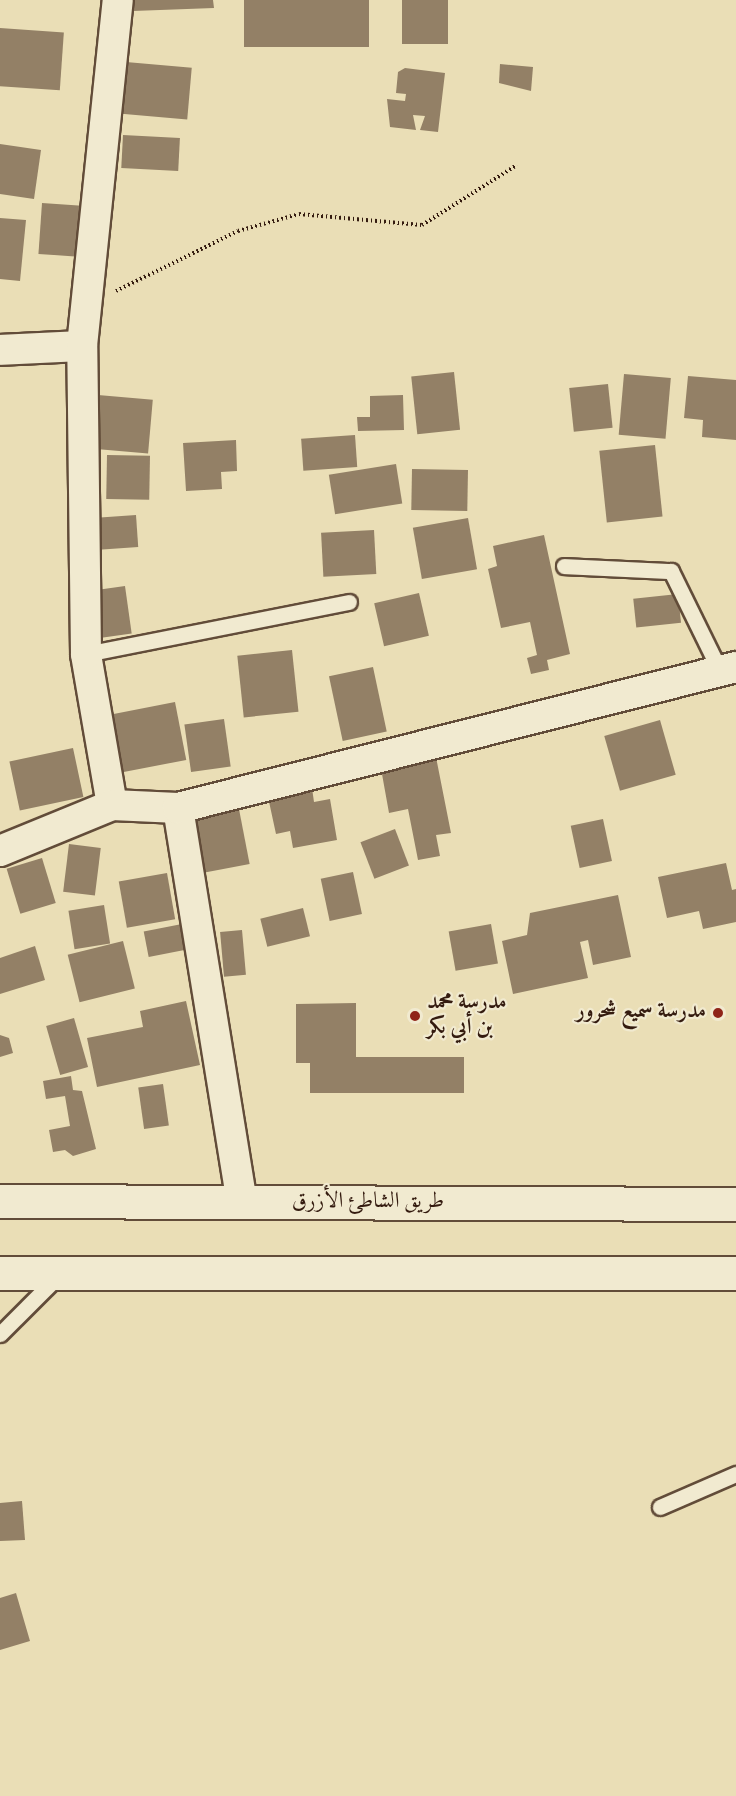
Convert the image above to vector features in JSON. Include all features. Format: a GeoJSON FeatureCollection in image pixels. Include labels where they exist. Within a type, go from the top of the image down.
{"type":"FeatureCollection","features":[{"type":"Feature","properties":{"kind":"main road","name":"طريق الشاطئ الأزرق"},"geometry":{"type":"LineString","coordinates":[[0,1201],[736,1203]]}},
{"type":"Feature","properties":{"kind":"main road"},"geometry":{"type":"LineString","coordinates":[[0,1274],[736,1273]]}},
{"type":"Feature","properties":{"kind":"street"},"geometry":{"type":"LineString","coordinates":[[112,805],[86,654],[82,346],[118,0]]}},
{"type":"Feature","properties":{"kind":"street"},"geometry":{"type":"LineString","coordinates":[[0,350],[82,346]]}},
{"type":"Feature","properties":{"kind":"street"},"geometry":{"type":"LineString","coordinates":[[0,850],[112,805],[178,808],[728,669]]}},
{"type":"Feature","properties":{"kind":"street"},"geometry":{"type":"LineString","coordinates":[[178,808],[242,1203]]}},
{"type":"Feature","properties":{"kind":"lane"},"geometry":{"type":"LineString","coordinates":[[564,566],[671,572],[728,669]]}},
{"type":"Feature","properties":{"kind":"lane"},"geometry":{"type":"LineString","coordinates":[[86,654],[349,602]]}},
{"type":"Feature","properties":{"kind":"lane"},"geometry":{"type":"LineString","coordinates":[[0,1334],[63,1273]]}},
{"type":"Feature","properties":{"kind":"lane"},"geometry":{"type":"LineString","coordinates":[[660,1507],[736,1474]]}},
{"type":"Feature","properties":{"kind":"path"},"geometry":{"type":"LineString","coordinates":[[87,307],[238,231],[299,214],[422,225],[517,165]]}},
{"type":"Feature","properties":{"kind":"building"},"geometry":{"type":"Polygon","coordinates":[[[133,0],[213,0],[214,8],[133,11],[133,0]]]}},
{"type":"Feature","properties":{"kind":"building"},"geometry":{"type":"Polygon","coordinates":[[[244,0],[369,0],[369,47],[244,47],[244,0]]]}},
{"type":"Feature","properties":{"kind":"building"},"geometry":{"type":"Polygon","coordinates":[[[402,0],[448,0],[448,44],[402,44],[402,0]]]}},
{"type":"Feature","properties":{"kind":"building"},"geometry":{"type":"Polygon","coordinates":[[[0,28],[64,32],[60,90],[0,86],[0,28]]]}},
{"type":"Feature","properties":{"kind":"building"},"geometry":{"type":"Polygon","coordinates":[[[126,62],[192,68],[187,120],[121,114],[126,62]]]}},
{"type":"Feature","properties":{"kind":"building"},"geometry":{"type":"Polygon","coordinates":[[[500,64],[533,67],[531,91],[499,83],[500,64]]]}},
{"type":"Feature","properties":{"kind":"building"},"geometry":{"type":"Polygon","coordinates":[[[405,68],[445,73],[438,132],[420,130],[425,116],[413,115],[416,130],[390,127],[387,99],[405,101],[406,94],[396,93],[398,72],[405,68]]]}},
{"type":"Feature","properties":{"kind":"building"},"geometry":{"type":"Polygon","coordinates":[[[123,135],[180,138],[178,171],[121,168],[123,135]]]}},
{"type":"Feature","properties":{"kind":"building"},"geometry":{"type":"Polygon","coordinates":[[[0,144],[41,150],[34,199],[0,194],[0,144]]]}},
{"type":"Feature","properties":{"kind":"building"},"geometry":{"type":"Polygon","coordinates":[[[42,203],[82,206],[78,257],[38,254],[42,203]]]}},
{"type":"Feature","properties":{"kind":"building"},"geometry":{"type":"Polygon","coordinates":[[[0,218],[26,220],[20,281],[0,279],[0,218]]]}},
{"type":"Feature","properties":{"kind":"building"},"geometry":{"type":"Polygon","coordinates":[[[454,372],[460,430],[417,434],[411,376],[454,372]]]}},
{"type":"Feature","properties":{"kind":"building"},"geometry":{"type":"Polygon","coordinates":[[[624,374],[671,378],[666,439],[619,435],[624,374]]]}},
{"type":"Feature","properties":{"kind":"building"},"geometry":{"type":"Polygon","coordinates":[[[688,376],[736,380],[736,440],[702,437],[703,420],[684,418],[688,376]]]}},
{"type":"Feature","properties":{"kind":"building"},"geometry":{"type":"Polygon","coordinates":[[[608,384],[613,428],[574,432],[569,388],[608,384]]]}},
{"type":"Feature","properties":{"kind":"building"},"geometry":{"type":"Polygon","coordinates":[[[98,395],[153,400],[148,454],[93,449],[98,395]]]}},
{"type":"Feature","properties":{"kind":"building"},"geometry":{"type":"Polygon","coordinates":[[[403,395],[404,430],[358,431],[357,417],[370,417],[370,396],[403,395]]]}},
{"type":"Feature","properties":{"kind":"building"},"geometry":{"type":"Polygon","coordinates":[[[355,435],[357,467],[303,471],[301,439],[355,435]]]}},
{"type":"Feature","properties":{"kind":"building"},"geometry":{"type":"Polygon","coordinates":[[[236,440],[237,471],[221,472],[222,489],[186,491],[183,443],[236,440]]]}},
{"type":"Feature","properties":{"kind":"building"},"geometry":{"type":"Polygon","coordinates":[[[655,445],[663,517],[607,522],[599,451],[655,445]]]}},
{"type":"Feature","properties":{"kind":"building"},"geometry":{"type":"Polygon","coordinates":[[[107,455],[150,456],[149,500],[106,499],[107,455]]]}},
{"type":"Feature","properties":{"kind":"building"},"geometry":{"type":"Polygon","coordinates":[[[396,464],[402,504],[335,514],[329,475],[396,464]]]}},
{"type":"Feature","properties":{"kind":"building"},"geometry":{"type":"Polygon","coordinates":[[[412,469],[468,470],[467,511],[411,510],[412,469]]]}},
{"type":"Feature","properties":{"kind":"building"},"geometry":{"type":"Polygon","coordinates":[[[136,515],[138,547],[95,550],[93,518],[136,515]]]}},
{"type":"Feature","properties":{"kind":"building"},"geometry":{"type":"Polygon","coordinates":[[[468,518],[477,569],[422,579],[413,528],[468,518]]]}},
{"type":"Feature","properties":{"kind":"building"},"geometry":{"type":"Polygon","coordinates":[[[374,530],[376,574],[323,577],[321,533],[374,530]]]}},
{"type":"Feature","properties":{"kind":"building"},"geometry":{"type":"Polygon","coordinates":[[[544,535],[570,654],[547,660],[549,670],[531,674],[527,658],[537,655],[530,622],[501,628],[488,569],[497,566],[493,546],[544,535]]]}},
{"type":"Feature","properties":{"kind":"building"},"geometry":{"type":"Polygon","coordinates":[[[125,586],[132,634],[98,638],[91,591],[125,586]]]}},
{"type":"Feature","properties":{"kind":"building"},"geometry":{"type":"Polygon","coordinates":[[[419,593],[429,636],[384,646],[374,603],[419,593]]]}},
{"type":"Feature","properties":{"kind":"building"},"geometry":{"type":"Polygon","coordinates":[[[678,594],[681,623],[636,628],[633,599],[678,594]]]}},
{"type":"Feature","properties":{"kind":"building"},"geometry":{"type":"Polygon","coordinates":[[[292,650],[298,712],[244,717],[237,656],[292,650]]]}},
{"type":"Feature","properties":{"kind":"building"},"geometry":{"type":"Polygon","coordinates":[[[373,667],[387,732],[343,741],[329,676],[373,667]]]}},
{"type":"Feature","properties":{"kind":"building"},"geometry":{"type":"Polygon","coordinates":[[[175,702],[186,760],[119,773],[107,715],[175,702]]]}},
{"type":"Feature","properties":{"kind":"building"},"geometry":{"type":"Polygon","coordinates":[[[224,719],[231,767],[191,772],[184,725],[224,719]]]}},
{"type":"Feature","properties":{"kind":"building"},"geometry":{"type":"Polygon","coordinates":[[[660,720],[676,775],[620,791],[604,736],[660,720]]]}},
{"type":"Feature","properties":{"kind":"building"},"geometry":{"type":"Polygon","coordinates":[[[73,748],[83,797],[20,810],[9,762],[73,748]]]}},
{"type":"Feature","properties":{"kind":"building"},"geometry":{"type":"Polygon","coordinates":[[[435,752],[451,833],[436,835],[440,856],[418,860],[408,809],[389,813],[380,763],[435,752]]]}},
{"type":"Feature","properties":{"kind":"building"},"geometry":{"type":"Polygon","coordinates":[[[312,788],[314,802],[330,799],[337,840],[293,848],[290,831],[276,834],[268,797],[312,788]]]}},
{"type":"Feature","properties":{"kind":"building"},"geometry":{"type":"Polygon","coordinates":[[[238,804],[250,864],[204,873],[192,813],[238,804]]]}},
{"type":"Feature","properties":{"kind":"building"},"geometry":{"type":"Polygon","coordinates":[[[603,819],[612,861],[580,868],[571,826],[603,819]]]}},
{"type":"Feature","properties":{"kind":"building"},"geometry":{"type":"Polygon","coordinates":[[[395,829],[409,865],[374,879],[360,842],[395,829]]]}},
{"type":"Feature","properties":{"kind":"building"},"geometry":{"type":"Polygon","coordinates":[[[69,844],[101,848],[95,896],[63,892],[69,844]]]}},
{"type":"Feature","properties":{"kind":"building"},"geometry":{"type":"Polygon","coordinates":[[[42,858],[56,903],[20,914],[7,869],[42,858]]]}},
{"type":"Feature","properties":{"kind":"building"},"geometry":{"type":"Polygon","coordinates":[[[726,863],[732,890],[736,889],[736,922],[703,929],[699,911],[667,918],[658,877],[726,863]]]}},
{"type":"Feature","properties":{"kind":"building"},"geometry":{"type":"Polygon","coordinates":[[[353,872],[362,914],[330,921],[321,879],[353,872]]]}},
{"type":"Feature","properties":{"kind":"building"},"geometry":{"type":"Polygon","coordinates":[[[167,873],[175,919],[127,928],[119,882],[167,873]]]}},
{"type":"Feature","properties":{"kind":"building"},"geometry":{"type":"Polygon","coordinates":[[[618,895],[631,957],[593,965],[588,940],[580,942],[588,978],[513,994],[502,941],[527,935],[530,913],[618,895]]]}},
{"type":"Feature","properties":{"kind":"building"},"geometry":{"type":"Polygon","coordinates":[[[104,905],[110,944],[75,949],[68,911],[104,905]]]}},
{"type":"Feature","properties":{"kind":"building"},"geometry":{"type":"Polygon","coordinates":[[[303,908],[310,936],[267,947],[260,919],[303,908]]]}},
{"type":"Feature","properties":{"kind":"building"},"geometry":{"type":"Polygon","coordinates":[[[182,924],[187,950],[149,957],[144,931],[182,924]]]}},
{"type":"Feature","properties":{"kind":"building"},"geometry":{"type":"Polygon","coordinates":[[[491,924],[498,963],[456,971],[449,931],[491,924]]]}},
{"type":"Feature","properties":{"kind":"building"},"geometry":{"type":"Polygon","coordinates":[[[242,930],[246,975],[224,977],[220,932],[242,930]]]}},
{"type":"Feature","properties":{"kind":"building"},"geometry":{"type":"Polygon","coordinates":[[[123,941],[135,989],[80,1002],[68,955],[123,941]]]}},
{"type":"Feature","properties":{"kind":"building"},"geometry":{"type":"Polygon","coordinates":[[[35,946],[45,980],[0,994],[0,958],[35,946]]]}},
{"type":"Feature","properties":{"kind":"building"},"geometry":{"type":"Polygon","coordinates":[[[186,1001],[200,1065],[97,1087],[87,1038],[143,1027],[140,1011],[186,1001]]]}},
{"type":"Feature","properties":{"kind":"building"},"geometry":{"type":"Polygon","coordinates":[[[356,1003],[356,1057],[464,1057],[464,1093],[310,1093],[310,1063],[296,1063],[296,1004],[356,1003]]]}},
{"type":"Feature","properties":{"kind":"building"},"geometry":{"type":"Polygon","coordinates":[[[74,1018],[88,1067],[60,1075],[46,1026],[74,1018]]]}},
{"type":"Feature","properties":{"kind":"building"},"geometry":{"type":"Polygon","coordinates":[[[0,1035],[9,1038],[13,1053],[0,1057],[0,1035]]]}},
{"type":"Feature","properties":{"kind":"building"},"geometry":{"type":"Polygon","coordinates":[[[71,1076],[73,1090],[82,1091],[96,1149],[73,1156],[65,1150],[53,1152],[49,1130],[70,1126],[65,1096],[46,1099],[43,1081],[71,1076]]]}},
{"type":"Feature","properties":{"kind":"building"},"geometry":{"type":"Polygon","coordinates":[[[163,1084],[169,1126],[144,1129],[138,1087],[163,1084]]]}},
{"type":"Feature","properties":{"kind":"building"},"geometry":{"type":"Polygon","coordinates":[[[22,1501],[25,1540],[0,1541],[0,1503],[22,1501]]]}},
{"type":"Feature","properties":{"kind":"building"},"geometry":{"type":"Polygon","coordinates":[[[16,1593],[30,1641],[0,1650],[0,1598],[16,1593]]]}},
{"type":"Feature","properties":{"kind":"place","name":"مدرسة سميع شحرور"},"geometry":{"type":"Point","coordinates":[718,1013]}},
{"type":"Feature","properties":{"kind":"place","name":"مدرسة محمد بن أبي بكر"},"geometry":{"type":"Point","coordinates":[415,1016]}}]}
